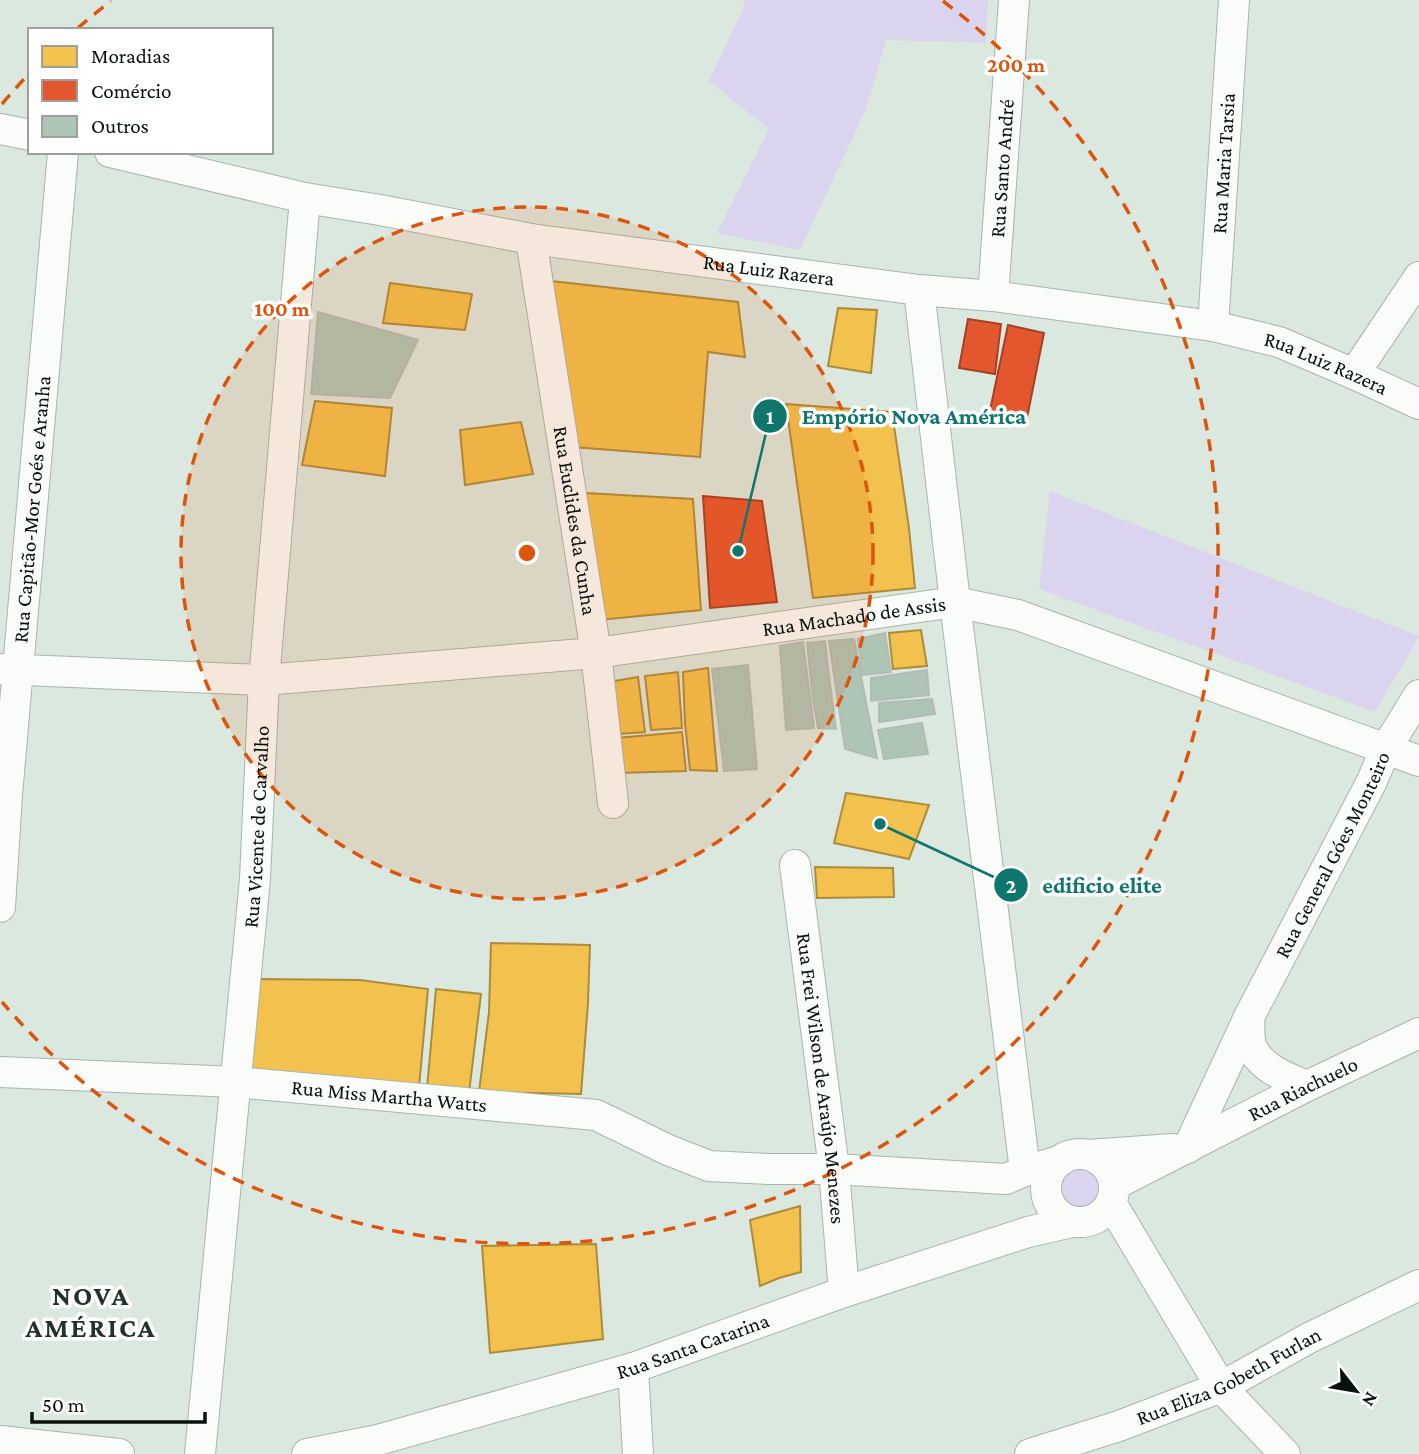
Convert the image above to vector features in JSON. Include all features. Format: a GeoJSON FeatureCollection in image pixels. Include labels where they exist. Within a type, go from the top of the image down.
{"type":"FeatureCollection","features":[{"type":"Feature","properties":{"kind":"street","name":"Rua Santo André"},"geometry":{"type":"LineString","coordinates":[[993,296],[1014,0]]}},
{"type":"Feature","properties":{"kind":"street","name":"Rua Maria Tarsia"},"geometry":{"type":"LineString","coordinates":[[1213,326],[1234,0]]}},
{"type":"Feature","properties":{"kind":"street"},"geometry":{"type":"LineString","coordinates":[[0,129],[28,135]]}},
{"type":"Feature","properties":{"kind":"street","name":"Rua Capitão-Mor Goés e Aranha"},"geometry":{"type":"LineString","coordinates":[[0,907],[7,795],[9,670],[64,154]]}},
{"type":"Feature","properties":{"kind":"street","name":"Rua Luiz Razera"},"geometry":{"type":"LineString","coordinates":[[118,154],[305,198],[531,239],[1213,326],[1279,342],[1419,404]]}},
{"type":"Feature","properties":{"kind":"street","name":"Rua Vicente de Carvalho"},"geometry":{"type":"LineString","coordinates":[[200,1454],[255,879],[264,680],[305,198]]}},
{"type":"Feature","properties":{"kind":"street","name":"Rua Euclides da Cunha"},"geometry":{"type":"LineString","coordinates":[[531,239],[596,653],[613,803]]}},
{"type":"Feature","properties":{"kind":"street"},"geometry":{"type":"LineString","coordinates":[[1354,374],[1419,276]]}},
{"type":"Feature","properties":{"kind":"street"},"geometry":{"type":"LineString","coordinates":[[919,290],[1016,1175],[1055,1212],[1072,1222],[1095,1219],[1104,1212],[1112,1194]]}},
{"type":"Feature","properties":{"kind":"street","name":"Rua Machado de Assis"},"geometry":{"type":"LineString","coordinates":[[9,670],[264,680],[596,653],[955,602],[1018,615],[1419,761]]}},
{"type":"Feature","properties":{"kind":"street","name":"Rua General Góes Monteiro"},"geometry":{"type":"LineString","coordinates":[[1188,1148],[1249,1017],[1372,782],[1385,750],[1419,695]]}},
{"type":"Feature","properties":{"kind":"street","name":"Rua Frei Wilson de Araújo Menezes"},"geometry":{"type":"LineString","coordinates":[[795,865],[834,1169],[844,1292]]}},
{"type":"Feature","properties":{"kind":"street"},"geometry":{"type":"LineString","coordinates":[[1249,1017],[1251,1048],[1264,1063],[1281,1075],[1307,1086]]}},
{"type":"Feature","properties":{"kind":"street","name":"Rua Riachuelo"},"geometry":{"type":"LineString","coordinates":[[1112,1194],[1188,1148],[1307,1086],[1419,1033]]}},
{"type":"Feature","properties":{"kind":"street","name":"Rua Miss Martha Watts"},"geometry":{"type":"LineString","coordinates":[[0,1072],[236,1082],[596,1115],[668,1150],[709,1166],[1016,1175]]}},
{"type":"Feature","properties":{"kind":"street","name":"Rua Riachuelo"},"geometry":{"type":"LineString","coordinates":[[1074,1158],[1188,1148]]}},
{"type":"Feature","properties":{"kind":"street"},"geometry":{"type":"LineString","coordinates":[[1016,1175],[1074,1158],[1098,1159],[1105,1166],[1111,1174],[1112,1194],[1221,1387],[1285,1454]]}},
{"type":"Feature","properties":{"kind":"street"},"geometry":{"type":"LineString","coordinates":[[1049,1204],[1046,1185],[1053,1167],[1074,1158]]}},
{"type":"Feature","properties":{"kind":"street","name":"Rua Santa Catarina"},"geometry":{"type":"LineString","coordinates":[[307,1454],[378,1440],[633,1368],[844,1292],[1028,1232],[1072,1222]]}},
{"type":"Feature","properties":{"kind":"street","name":"Rua Eliza Gobeth Furlan"},"geometry":{"type":"LineString","coordinates":[[1030,1454],[1119,1426],[1221,1387],[1309,1338],[1419,1285]]}},
{"type":"Feature","properties":{"kind":"street"},"geometry":{"type":"LineString","coordinates":[[633,1368],[638,1454]]}},
{"type":"Feature","properties":{"kind":"street"},"geometry":{"type":"LineString","coordinates":[[0,1441],[119,1454]]}},
{"type":"Feature","properties":{"kind":"shaded area"},"geometry":{"type":"Polygon","coordinates":[[[744,0],[988,0],[986,43],[886,40],[866,109],[800,250],[717,233],[769,129],[709,81],[743,9],[744,0]]]}},
{"type":"Feature","properties":{"kind":"shaded area"},"geometry":{"type":"Polygon","coordinates":[[[1050,491],[1419,637],[1375,712],[1039,589],[1050,491]]]}},
{"type":"Feature","properties":{"kind":"shaded area"},"geometry":{"type":"Polygon","coordinates":[[[1080,1166],[1096,1173],[1103,1189],[1096,1205],[1080,1212],[1064,1205],[1057,1189],[1064,1173],[1080,1166]]]}},
{"type":"Feature","properties":{"kind":"building: Moradias"},"geometry":{"type":"Polygon","coordinates":[[[551,281],[738,302],[745,357],[708,352],[700,457],[573,447],[551,281]]]}},
{"type":"Feature","properties":{"kind":"building: Moradias"},"geometry":{"type":"Polygon","coordinates":[[[390,283],[472,294],[465,330],[383,323],[390,283]]]}},
{"type":"Feature","properties":{"kind":"building: Moradias"},"geometry":{"type":"Polygon","coordinates":[[[838,308],[877,310],[871,373],[828,366],[838,308]]]}},
{"type":"Feature","properties":{"kind":"building: Moradias"},"geometry":{"type":"Polygon","coordinates":[[[315,401],[392,408],[385,476],[302,465],[315,401]]]}},
{"type":"Feature","properties":{"kind":"building: Moradias"},"geometry":{"type":"Polygon","coordinates":[[[786,404],[892,412],[915,588],[813,598],[786,404]]]}},
{"type":"Feature","properties":{"kind":"building: Moradias"},"geometry":{"type":"Polygon","coordinates":[[[521,422],[533,474],[465,485],[460,430],[521,422]]]}},
{"type":"Feature","properties":{"kind":"building: Moradias"},"geometry":{"type":"Polygon","coordinates":[[[585,493],[693,499],[701,610],[599,620],[585,493]]]}},
{"type":"Feature","properties":{"kind":"building: Moradias"},"geometry":{"type":"Polygon","coordinates":[[[921,630],[927,666],[893,669],[889,633],[921,630]]]}},
{"type":"Feature","properties":{"kind":"building: Moradias"},"geometry":{"type":"Polygon","coordinates":[[[708,668],[717,771],[690,770],[683,672],[708,668]]]}},
{"type":"Feature","properties":{"kind":"building: Moradias"},"geometry":{"type":"Polygon","coordinates":[[[678,672],[682,728],[651,730],[645,676],[678,672]]]}},
{"type":"Feature","properties":{"kind":"building: Moradias"},"geometry":{"type":"Polygon","coordinates":[[[638,677],[645,732],[618,734],[609,682],[638,677]]]}},
{"type":"Feature","properties":{"kind":"building: Moradias"},"geometry":{"type":"Polygon","coordinates":[[[682,732],[686,771],[619,773],[617,738],[682,732]]]}},
{"type":"Feature","properties":{"kind":"building: Moradias"},"geometry":{"type":"Polygon","coordinates":[[[846,793],[929,805],[909,859],[834,843],[846,793]]]}},
{"type":"Feature","properties":{"kind":"building: Moradias"},"geometry":{"type":"Polygon","coordinates":[[[815,867],[893,868],[894,897],[817,898],[815,867]]]}},
{"type":"Feature","properties":{"kind":"building: Moradias"},"geometry":{"type":"Polygon","coordinates":[[[491,943],[590,945],[581,1094],[479,1092],[489,1012],[491,943]]]}},
{"type":"Feature","properties":{"kind":"building: Moradias"},"geometry":{"type":"Polygon","coordinates":[[[256,979],[360,980],[428,989],[419,1087],[248,1076],[256,979]]]}},
{"type":"Feature","properties":{"kind":"building: Moradias"},"geometry":{"type":"Polygon","coordinates":[[[436,989],[481,994],[469,1093],[427,1088],[436,989]]]}},
{"type":"Feature","properties":{"kind":"building: Moradias"},"geometry":{"type":"Polygon","coordinates":[[[800,1206],[801,1272],[760,1286],[750,1220],[800,1206]]]}},
{"type":"Feature","properties":{"kind":"building: Moradias"},"geometry":{"type":"Polygon","coordinates":[[[596,1244],[603,1339],[490,1353],[482,1246],[596,1244]]]}},
{"type":"Feature","properties":{"kind":"building: Comércio"},"geometry":{"type":"Polygon","coordinates":[[[968,319],[1001,324],[995,374],[959,368],[968,319]]]}},
{"type":"Feature","properties":{"kind":"building: Comércio"},"geometry":{"type":"Polygon","coordinates":[[[1008,325],[1044,333],[1027,418],[989,415],[1008,325]]]}},
{"type":"Feature","properties":{"kind":"building: Comércio"},"geometry":{"type":"Polygon","coordinates":[[[703,496],[762,501],[777,602],[710,608],[703,496]]]}},
{"type":"Feature","properties":{"kind":"building: Outros"},"geometry":{"type":"Polygon","coordinates":[[[318,312],[418,340],[390,398],[311,394],[318,312]]]}},
{"type":"Feature","properties":{"kind":"building: Outros"},"geometry":{"type":"Polygon","coordinates":[[[885,633],[891,672],[862,675],[858,639],[885,633]]]}},
{"type":"Feature","properties":{"kind":"building: Outros"},"geometry":{"type":"Polygon","coordinates":[[[854,639],[877,758],[845,749],[829,641],[854,639]]]}},
{"type":"Feature","properties":{"kind":"building: Outros"},"geometry":{"type":"Polygon","coordinates":[[[825,641],[836,729],[818,728],[813,700],[807,643],[825,641]]]}},
{"type":"Feature","properties":{"kind":"building: Outros"},"geometry":{"type":"Polygon","coordinates":[[[803,642],[814,728],[786,730],[780,646],[803,642]]]}},
{"type":"Feature","properties":{"kind":"building: Outros"},"geometry":{"type":"Polygon","coordinates":[[[748,665],[757,769],[724,771],[712,669],[748,665]]]}},
{"type":"Feature","properties":{"kind":"building: Outros"},"geometry":{"type":"Polygon","coordinates":[[[927,670],[929,695],[871,701],[871,678],[927,670]]]}},
{"type":"Feature","properties":{"kind":"building: Outros"},"geometry":{"type":"Polygon","coordinates":[[[932,699],[935,714],[879,722],[879,703],[932,699]]]}},
{"type":"Feature","properties":{"kind":"building: Outros"},"geometry":{"type":"Polygon","coordinates":[[[922,723],[928,754],[884,759],[878,730],[922,723]]]}},
{"type":"Feature","properties":{"kind":"place","name":"Empório Nova América"},"geometry":{"type":"Point","coordinates":[738,551]}},
{"type":"Feature","properties":{"kind":"place","name":"edificio elite"},"geometry":{"type":"Point","coordinates":[880,824]}},
{"type":"Feature","properties":{"kind":"district","name":"NOVA AMÉRICA"},"geometry":{"type":"Point","coordinates":[91,1311]}}]}
